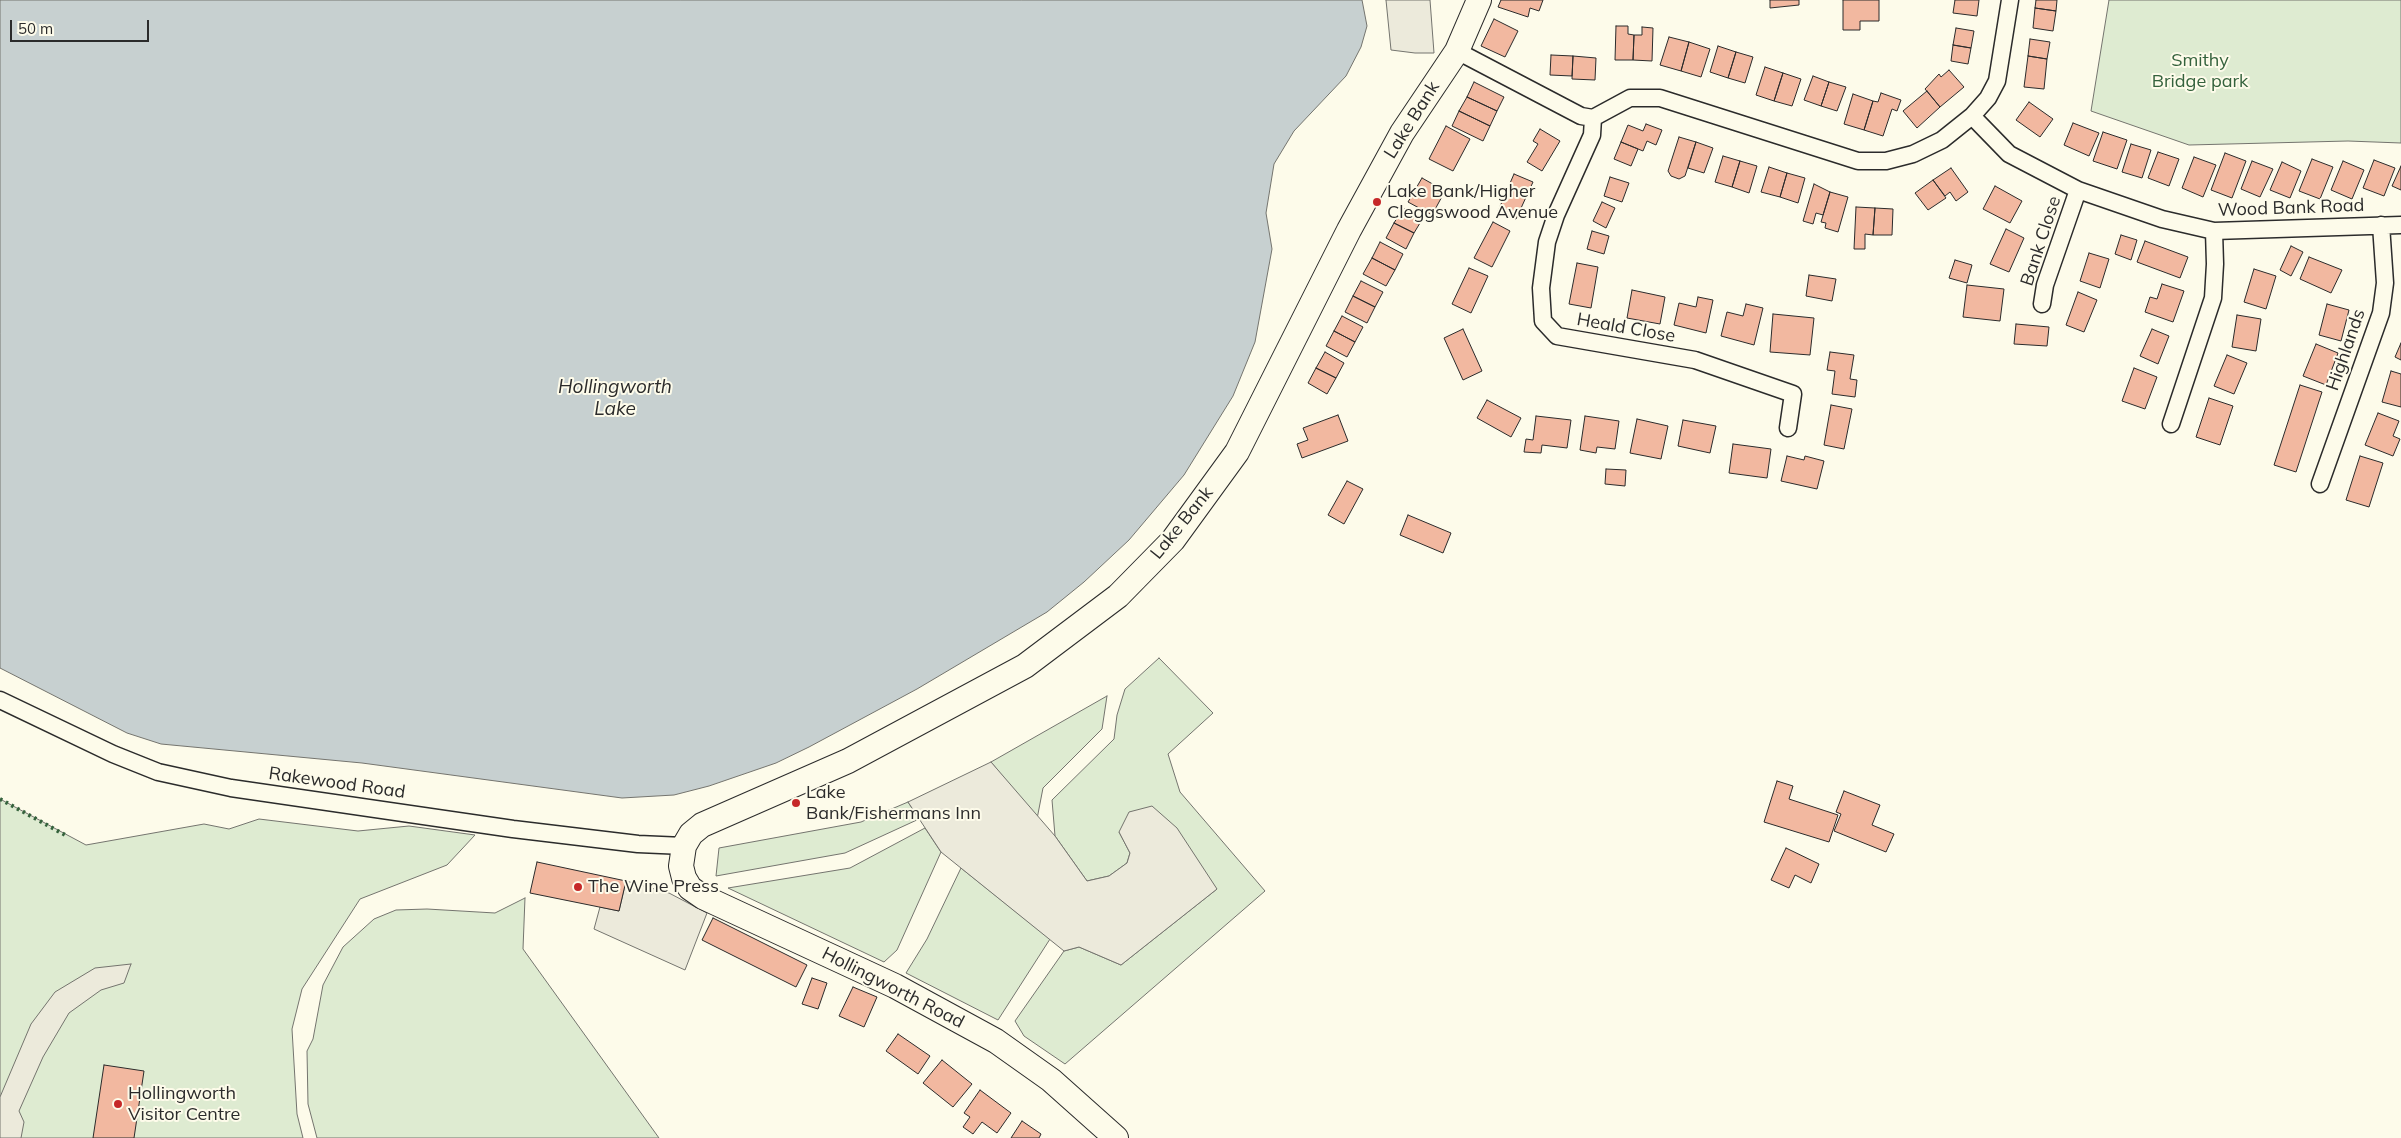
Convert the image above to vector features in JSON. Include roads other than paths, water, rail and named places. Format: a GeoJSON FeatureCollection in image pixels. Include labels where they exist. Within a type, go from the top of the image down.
{"type":"FeatureCollection","features":[{"type":"Feature","properties":{"kind":"main road","name":"Lake Bank"},"geometry":{"type":"LineString","coordinates":[[684,846],[691,834],[702,824],[848,761],[1025,666],[1118,596],[1173,540],[1237,452],[1366,198],[1402,133],[1457,51],[1479,0]]}},
{"type":"Feature","properties":{"kind":"main road","name":"Hollingworth Road"},"geometry":{"type":"LineString","coordinates":[[684,846],[681,866],[684,878],[690,888],[697,893],[895,986],[996,1041],[1051,1080],[1116,1138]]}},
{"type":"Feature","properties":{"kind":"street"},"geometry":{"type":"LineString","coordinates":[[1457,51],[1581,116],[1593,118],[1630,98],[1660,98],[1858,161],[1886,161],[1913,154],[1942,140],[1972,116],[1988,98],[1997,81],[2010,0]]}},
{"type":"Feature","properties":{"kind":"street","name":"Wood Bank Road"},"geometry":{"type":"LineString","coordinates":[[1972,116],[2009,154],[2078,190],[2162,219],[2214,231],[2401,225]]}},
{"type":"Feature","properties":{"kind":"street","name":"Heald Close"},"geometry":{"type":"LineString","coordinates":[[1593,118],[1592,135],[1556,214],[1547,242],[1541,288],[1543,321],[1557,336],[1695,360],[1793,394],[1788,428]]}},
{"type":"Feature","properties":{"kind":"street","name":"Bank Close"},"geometry":{"type":"LineString","coordinates":[[2042,304],[2045,285],[2078,190]]}},
{"type":"Feature","properties":{"kind":"street","name":"Highlands"},"geometry":{"type":"LineString","coordinates":[[2320,484],[2381,313],[2385,283],[2381,225]]}},
{"type":"Feature","properties":{"kind":"street"},"geometry":{"type":"LineString","coordinates":[[2171,424],[2213,298],[2216,264],[2214,231]]}},
{"type":"Feature","properties":{"kind":"street","name":"Rakewood Road"},"geometry":{"type":"LineString","coordinates":[[0,700],[113,754],[158,772],[231,788],[513,829],[638,844],[684,846]]}},
{"type":"Feature","properties":{"kind":"water","name":"Hollingworth Lake"},"geometry":{"type":"Polygon","coordinates":[[[0,0],[1362,0],[1367,26],[1361,47],[1346,76],[1294,131],[1274,164],[1266,213],[1272,249],[1255,342],[1233,396],[1184,475],[1129,540],[1084,582],[1047,612],[917,689],[809,747],[776,763],[709,786],[674,795],[622,798],[362,763],[161,744],[127,733],[0,668],[0,0]]]}},
{"type":"Feature","properties":{"kind":"place","name":"Lake Bank/Higher Cleggswood Avenue"},"geometry":{"type":"Point","coordinates":[1377,202]}},
{"type":"Feature","properties":{"kind":"place","name":"Lake Bank/Fishermans Inn"},"geometry":{"type":"Point","coordinates":[796,803]}},
{"type":"Feature","properties":{"kind":"place","name":"The Wine Press"},"geometry":{"type":"Point","coordinates":[578,887]}},
{"type":"Feature","properties":{"kind":"place","name":"Hollingworth Visitor Centre"},"geometry":{"type":"Point","coordinates":[118,1104]}},
{"type":"Feature","properties":{"kind":"park label","name":"Smithy Bridge park"},"geometry":{"type":"Point","coordinates":[2200,71]}}]}
